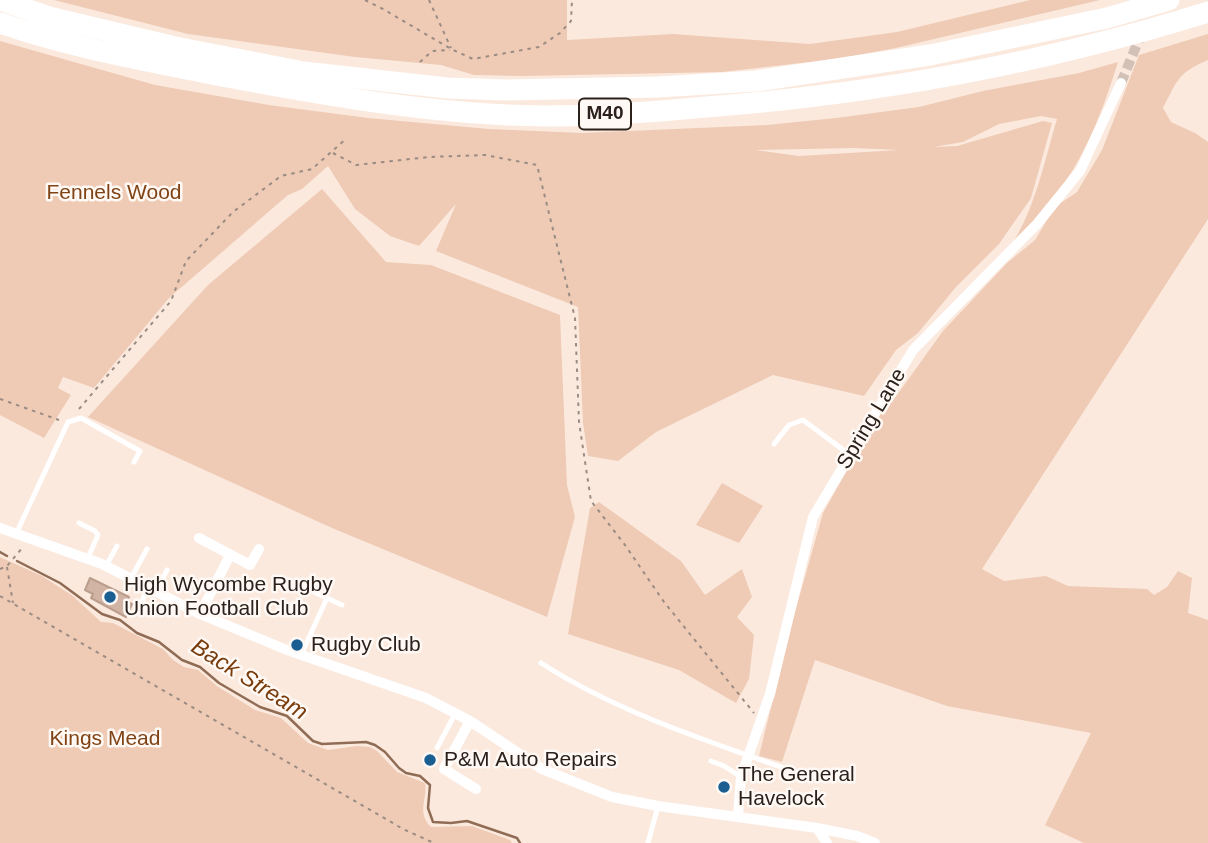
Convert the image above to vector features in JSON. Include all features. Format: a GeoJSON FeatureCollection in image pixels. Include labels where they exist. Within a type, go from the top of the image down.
{"type":"FeatureCollection","features":[{"type":"Feature","properties":{"kind":"highway","name":"M40"},"geometry":{"type":"LineString","coordinates":[[0,0],[49,17],[175,47],[304,72],[422,86],[507,90],[658,88],[756,81],[930,55],[1107,18],[1169,0]]}},
{"type":"Feature","properties":{"kind":"highway","name":"M40"},"geometry":{"type":"LineString","coordinates":[[0,23],[44,37],[177,67],[307,92],[414,107],[545,116],[640,113],[775,102],[882,88],[1093,47],[1208,12]]}},
{"type":"Feature","properties":{"kind":"street","name":"Spring Lane"},"geometry":{"type":"LineString","coordinates":[[738,815],[741,777],[770,694],[813,517],[913,350],[1037,224],[1080,172],[1121,83]]}},
{"type":"Feature","properties":{"kind":"street"},"geometry":{"type":"LineString","coordinates":[[0,528],[88,558],[200,614],[300,654],[426,698],[470,721],[542,769],[612,797],[817,828],[857,836],[876,843]]}},
{"type":"Feature","properties":{"kind":"street"},"geometry":{"type":"LineString","coordinates":[[200,538],[250,565],[259,549]]}},
{"type":"Feature","properties":{"kind":"street"},"geometry":{"type":"LineString","coordinates":[[200,614],[230,555]]}},
{"type":"Feature","properties":{"kind":"street"},"geometry":{"type":"LineString","coordinates":[[470,721],[444,769],[476,789]]}},
{"type":"Feature","properties":{"kind":"street"},"geometry":{"type":"LineString","coordinates":[[817,828],[827,843]]}},
{"type":"Feature","properties":{"kind":"lane"},"geometry":{"type":"LineString","coordinates":[[16,534],[68,422],[81,418],[140,451],[134,462]]}},
{"type":"Feature","properties":{"kind":"lane"},"geometry":{"type":"LineString","coordinates":[[774,444],[789,425],[803,420],[850,456]]}},
{"type":"Feature","properties":{"kind":"lane"},"geometry":{"type":"LineString","coordinates":[[79,523],[98,535],[88,558]]}},
{"type":"Feature","properties":{"kind":"lane"},"geometry":{"type":"LineString","coordinates":[[106,566],[117,546]]}},
{"type":"Feature","properties":{"kind":"lane"},"geometry":{"type":"LineString","coordinates":[[131,578],[147,549]]}},
{"type":"Feature","properties":{"kind":"lane"},"geometry":{"type":"LineString","coordinates":[[140,606],[167,570]]}},
{"type":"Feature","properties":{"kind":"lane"},"geometry":{"type":"LineString","coordinates":[[302,586],[342,605]]}},
{"type":"Feature","properties":{"kind":"lane"},"geometry":{"type":"LineString","coordinates":[[300,654],[327,598]]}},
{"type":"Feature","properties":{"kind":"lane"},"geometry":{"type":"LineString","coordinates":[[541,663],[650,719],[807,776]]}},
{"type":"Feature","properties":{"kind":"lane"},"geometry":{"type":"LineString","coordinates":[[437,748],[456,713]]}},
{"type":"Feature","properties":{"kind":"lane"},"geometry":{"type":"LineString","coordinates":[[711,761],[741,777]]}},
{"type":"Feature","properties":{"kind":"lane"},"geometry":{"type":"LineString","coordinates":[[648,843],[658,806]]}},
{"type":"Feature","properties":{"kind":"path"},"geometry":{"type":"LineString","coordinates":[[365,0],[473,59],[539,47],[560,33],[571,21],[572,0]]}},
{"type":"Feature","properties":{"kind":"path"},"geometry":{"type":"LineString","coordinates":[[429,0],[451,49]]}},
{"type":"Feature","properties":{"kind":"path"},"geometry":{"type":"LineString","coordinates":[[420,62],[432,51],[451,49]]}},
{"type":"Feature","properties":{"kind":"path"},"geometry":{"type":"LineString","coordinates":[[0,398],[68,422],[171,301],[186,261],[233,212],[281,176],[313,169],[347,138]]}},
{"type":"Feature","properties":{"kind":"path"},"geometry":{"type":"LineString","coordinates":[[333,153],[356,165],[429,157],[485,155],[537,165],[575,317],[579,422],[592,501],[664,602],[761,722]]}},
{"type":"Feature","properties":{"kind":"path"},"geometry":{"type":"LineString","coordinates":[[0,569],[7,566],[30,538]]}},
{"type":"Feature","properties":{"kind":"path"},"geometry":{"type":"LineString","coordinates":[[7,566],[13,604]]}},
{"type":"Feature","properties":{"kind":"path"},"geometry":{"type":"LineString","coordinates":[[0,596],[423,841],[434,843]]}},
{"type":"Feature","properties":{"kind":"green space"},"geometry":{"type":"Polygon","coordinates":[[[54,0],[567,0],[567,40],[673,34],[810,44],[897,32],[1030,0],[1100,0],[896,48],[836,59],[722,72],[522,76],[474,75],[441,65],[355,57],[188,34],[54,0]]]}},
{"type":"Feature","properties":{"kind":"green space"},"geometry":{"type":"Polygon","coordinates":[[[1208,34],[1208,60],[1190,69],[1180,78],[1163,108],[1171,122],[1208,142],[1208,219],[982,569],[1004,581],[1046,576],[1068,586],[1147,589],[1154,595],[1167,587],[1178,571],[1192,578],[1188,613],[1208,620],[1208,843],[1084,843],[1045,825],[1091,733],[947,706],[815,660],[782,762],[759,756],[791,626],[823,513],[883,407],[884,413],[943,331],[1007,263],[1035,240],[1055,207],[1077,192],[1102,150],[1139,55],[1208,34]]]}},
{"type":"Feature","properties":{"kind":"green space","name":"Fennels Wood"},"geometry":{"type":"Polygon","coordinates":[[[0,41],[155,85],[269,105],[368,118],[489,129],[583,133],[767,125],[919,107],[983,91],[1079,73],[1118,62],[1100,114],[1067,180],[1014,241],[1034,197],[1057,119],[1041,116],[999,124],[963,142],[933,147],[957,146],[1043,121],[1052,123],[1031,198],[999,244],[956,287],[918,333],[896,350],[864,396],[773,375],[656,432],[618,461],[588,456],[583,423],[578,307],[436,251],[456,204],[419,246],[390,236],[355,209],[328,166],[302,189],[288,195],[169,298],[94,388],[63,377],[58,388],[71,395],[44,438],[0,415],[0,41]],[[854,148],[755,150],[799,156],[899,150],[854,148]]]}},
{"type":"Feature","properties":{"kind":"green space"},"geometry":{"type":"Polygon","coordinates":[[[322,189],[386,262],[431,265],[560,315],[567,485],[575,517],[547,617],[332,528],[88,417],[208,285],[322,189]]]}},
{"type":"Feature","properties":{"kind":"green space"},"geometry":{"type":"Polygon","coordinates":[[[722,483],[763,506],[739,543],[696,525],[722,483]]]}},
{"type":"Feature","properties":{"kind":"green space"},"geometry":{"type":"Polygon","coordinates":[[[599,502],[681,561],[705,595],[742,569],[752,597],[737,617],[754,635],[749,679],[736,703],[679,670],[568,634],[590,508],[599,502]]]}},
{"type":"Feature","properties":{"kind":"green space","name":"Kings Mead"},"geometry":{"type":"Polygon","coordinates":[[[0,557],[42,576],[73,596],[101,622],[113,623],[163,649],[173,660],[184,667],[198,670],[217,686],[255,710],[281,718],[308,743],[328,750],[357,746],[370,747],[377,751],[397,772],[425,783],[423,811],[431,827],[472,826],[512,843],[0,843],[0,557]]]}},
{"type":"Feature","properties":{"kind":"building","name":"High Wycombe Rugby Union Football Club"},"geometry":{"type":"Polygon","coordinates":[[[90,578],[129,597],[127,601],[132,604],[126,617],[91,598],[93,594],[85,590],[90,578]]]}},
{"type":"Feature","properties":{"kind":"waterway","name":"Back Stream"},"geometry":{"type":"LineString","coordinates":[[0,552],[7,556]]}},
{"type":"Feature","properties":{"kind":"waterway","name":"Back Stream"},"geometry":{"type":"LineString","coordinates":[[17,561],[60,583],[102,614],[120,620],[137,633],[159,642],[182,660],[200,667],[219,683],[260,707],[287,716],[313,741],[322,744],[366,742],[375,745],[399,768],[406,773],[420,776],[430,785],[428,808],[433,822],[467,821],[517,838],[520,843]]}},
{"type":"Feature","properties":{"kind":"tunnel"},"geometry":{"type":"LineString","coordinates":[[1121,83],[1142,32]]}},
{"type":"Feature","properties":{"kind":"place","name":"High Wycombe Rugby Union Football Club"},"geometry":{"type":"Point","coordinates":[110,597]}},
{"type":"Feature","properties":{"kind":"place","name":"Rugby Club"},"geometry":{"type":"Point","coordinates":[297,645]}},
{"type":"Feature","properties":{"kind":"place","name":"P&M Auto Repairs"},"geometry":{"type":"Point","coordinates":[430,760]}},
{"type":"Feature","properties":{"kind":"place","name":"The General Havelock"},"geometry":{"type":"Point","coordinates":[724,787]}}]}
